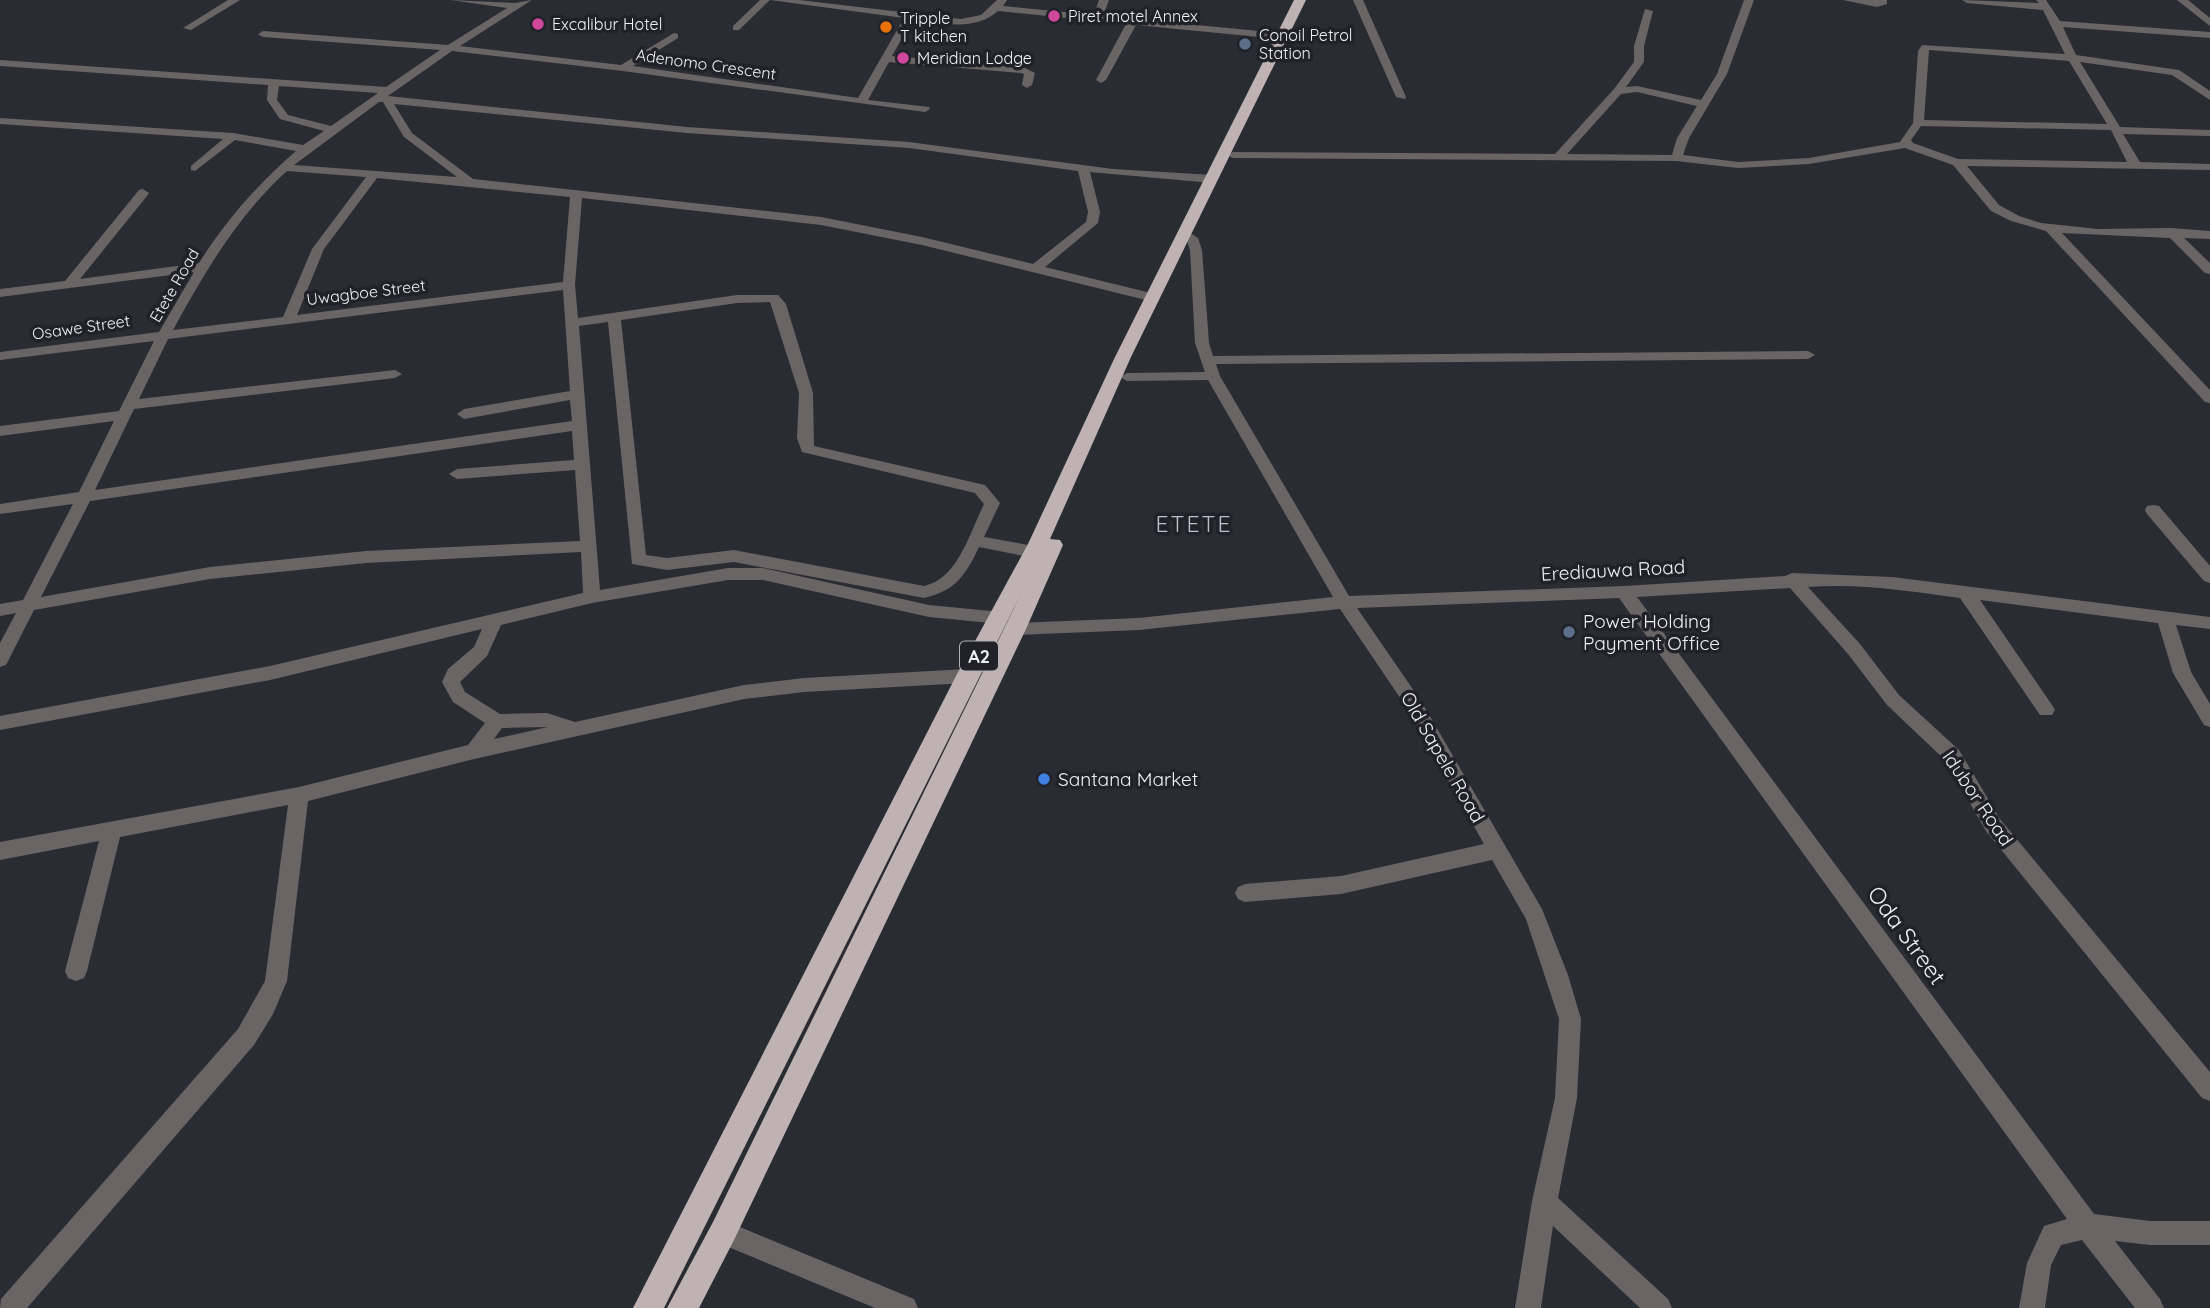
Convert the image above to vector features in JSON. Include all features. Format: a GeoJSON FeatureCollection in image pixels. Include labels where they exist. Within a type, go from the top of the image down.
{"type":"FeatureCollection","features":[{"type":"Feature","properties":{"kind":"highway","name":"A2"},"geometry":{"type":"LineString","coordinates":[[648,1308],[967,676],[1008,623],[1034,552],[1154,298],[1300,0]]}},
{"type":"Feature","properties":{"kind":"highway","name":"A2"},"geometry":{"type":"LineString","coordinates":[[682,1308],[758,1160],[1008,623],[1310,0]]}},
{"type":"Feature","properties":{"kind":"highway"},"geometry":{"type":"LineString","coordinates":[[728,1149],[758,1160]]}},
{"type":"Feature","properties":{"kind":"street"},"geometry":{"type":"LineString","coordinates":[[188,28],[234,0]]}},
{"type":"Feature","properties":{"kind":"street"},"geometry":{"type":"LineString","coordinates":[[455,0],[521,3]]}},
{"type":"Feature","properties":{"kind":"street"},"geometry":{"type":"LineString","coordinates":[[736,28],[765,0]]}},
{"type":"Feature","properties":{"kind":"street"},"geometry":{"type":"LineString","coordinates":[[775,0],[909,17],[978,21],[1000,4],[1097,19],[1281,36]]}},
{"type":"Feature","properties":{"kind":"street"},"geometry":{"type":"LineString","coordinates":[[1097,19],[1104,0]]}},
{"type":"Feature","properties":{"kind":"street"},"geometry":{"type":"LineString","coordinates":[[1358,0],[1401,97]]}},
{"type":"Feature","properties":{"kind":"street"},"geometry":{"type":"LineString","coordinates":[[1676,158],[1683,138],[1722,75],[1749,0]]}},
{"type":"Feature","properties":{"kind":"street"},"geometry":{"type":"LineString","coordinates":[[1848,0],[1882,4],[1882,0]]}},
{"type":"Feature","properties":{"kind":"street"},"geometry":{"type":"LineString","coordinates":[[1967,0],[2043,4],[2057,24],[2072,58],[2116,129],[2128,156],[2136,165]]}},
{"type":"Feature","properties":{"kind":"street"},"geometry":{"type":"LineString","coordinates":[[2182,0],[2210,23]]}},
{"type":"Feature","properties":{"kind":"street","name":"Etete Road"},"geometry":{"type":"LineString","coordinates":[[0,660],[201,267],[281,167],[386,96],[450,48],[521,3]]}},
{"type":"Feature","properties":{"kind":"street"},"geometry":{"type":"LineString","coordinates":[[1558,157],[1618,91],[1639,62],[1639,46],[1648,11]]}},
{"type":"Feature","properties":{"kind":"street"},"geometry":{"type":"LineString","coordinates":[[861,102],[909,17]]}},
{"type":"Feature","properties":{"kind":"street"},"geometry":{"type":"LineString","coordinates":[[1101,80],[1132,22]]}},
{"type":"Feature","properties":{"kind":"street"},"geometry":{"type":"LineString","coordinates":[[2057,24],[2210,35]]}},
{"type":"Feature","properties":{"kind":"street","name":"Adenomo Crescent"},"geometry":{"type":"LineString","coordinates":[[263,34],[450,48],[623,68],[925,109]]}},
{"type":"Feature","properties":{"kind":"street"},"geometry":{"type":"LineString","coordinates":[[623,68],[674,36]]}},
{"type":"Feature","properties":{"kind":"street"},"geometry":{"type":"LineString","coordinates":[[1906,144],[1905,139],[1918,123],[1923,51],[1926,47],[2072,58],[2175,72],[2196,84],[2210,97]]}},
{"type":"Feature","properties":{"kind":"street"},"geometry":{"type":"LineString","coordinates":[[885,59],[1023,70],[1030,73],[1027,85]]}},
{"type":"Feature","properties":{"kind":"street"},"geometry":{"type":"LineString","coordinates":[[0,63],[274,81],[661,127],[909,145],[1083,168],[1212,179]]}},
{"type":"Feature","properties":{"kind":"street"},"geometry":{"type":"LineString","coordinates":[[274,81],[272,100],[284,117],[334,130]]}},
{"type":"Feature","properties":{"kind":"street"},"geometry":{"type":"LineString","coordinates":[[1618,91],[1637,89],[1704,104]]}},
{"type":"Feature","properties":{"kind":"street"},"geometry":{"type":"LineString","coordinates":[[386,96],[408,135],[470,182]]}},
{"type":"Feature","properties":{"kind":"street"},"geometry":{"type":"LineString","coordinates":[[0,121],[233,136],[305,149]]}},
{"type":"Feature","properties":{"kind":"street"},"geometry":{"type":"LineString","coordinates":[[1918,123],[2210,133]]}},
{"type":"Feature","properties":{"kind":"street"},"geometry":{"type":"LineString","coordinates":[[195,168],[233,136]]}},
{"type":"Feature","properties":{"kind":"street"},"geometry":{"type":"LineString","coordinates":[[1233,155],[1676,158],[1738,165],[1809,161],[1906,144],[1957,162],[2210,167]]}},
{"type":"Feature","properties":{"kind":"street"},"geometry":{"type":"LineString","coordinates":[[1957,162],[1994,208],[2017,220],[2052,230],[2210,235]]}},
{"type":"Feature","properties":{"kind":"street"},"geometry":{"type":"LineString","coordinates":[[281,167],[470,182],[821,221],[922,241],[1154,298]]}},
{"type":"Feature","properties":{"kind":"street"},"geometry":{"type":"LineString","coordinates":[[1035,269],[1092,223],[1094,212],[1083,168]]}},
{"type":"Feature","properties":{"kind":"street"},"geometry":{"type":"LineString","coordinates":[[289,318],[318,249],[374,174]]}},
{"type":"Feature","properties":{"kind":"street"},"geometry":{"type":"LineString","coordinates":[[69,284],[143,193]]}},
{"type":"Feature","properties":{"kind":"street"},"geometry":{"type":"LineString","coordinates":[[576,195],[569,285],[592,597]]}},
{"type":"Feature","properties":{"kind":"street"},"geometry":{"type":"LineString","coordinates":[[2052,230],[2210,398]]}},
{"type":"Feature","properties":{"kind":"street"},"geometry":{"type":"LineString","coordinates":[[2171,232],[2210,270]]}},
{"type":"Feature","properties":{"kind":"street","name":"Old Sapele Road"},"geometry":{"type":"LineString","coordinates":[[1192,239],[1196,250],[1201,331],[1210,368],[1344,602],[1415,706],[1535,916],[1570,1019],[1566,1098],[1544,1201],[1528,1308]]}},
{"type":"Feature","properties":{"kind":"street"},"geometry":{"type":"LineString","coordinates":[[0,293],[201,267]]}},
{"type":"Feature","properties":{"kind":"street","name":"Uwagboe Street"},"geometry":{"type":"LineString","coordinates":[[167,333],[569,285]]}},
{"type":"Feature","properties":{"kind":"street"},"geometry":{"type":"LineString","coordinates":[[572,323],[614,316],[737,299],[765,296],[773,298],[779,304],[806,393],[804,438],[807,449],[981,489],[992,503],[954,582],[939,590],[924,592],[734,556],[667,564],[638,560],[614,316]]}},
{"type":"Feature","properties":{"kind":"street","name":"Osawe Street"},"geometry":{"type":"LineString","coordinates":[[0,356],[167,333]]}},
{"type":"Feature","properties":{"kind":"street"},"geometry":{"type":"LineString","coordinates":[[1127,377],[1210,368],[1808,355]]}},
{"type":"Feature","properties":{"kind":"street"},"geometry":{"type":"LineString","coordinates":[[0,431],[128,410],[395,374]]}},
{"type":"Feature","properties":{"kind":"street"},"geometry":{"type":"LineString","coordinates":[[464,414],[577,394]]}},
{"type":"Feature","properties":{"kind":"street"},"geometry":{"type":"LineString","coordinates":[[0,509],[579,425]]}},
{"type":"Feature","properties":{"kind":"street"},"geometry":{"type":"LineString","coordinates":[[457,474],[582,464]]}},
{"type":"Feature","properties":{"kind":"street"},"geometry":{"type":"LineString","coordinates":[[2153,509],[2210,578]]}},
{"type":"Feature","properties":{"kind":"street"},"geometry":{"type":"LineString","coordinates":[[974,541],[1034,552]]}},
{"type":"Feature","properties":{"kind":"street"},"geometry":{"type":"LineString","coordinates":[[0,610],[223,571],[366,557],[588,546]]}},
{"type":"Feature","properties":{"kind":"street","name":"Erediauwa Road"},"geometry":{"type":"LineString","coordinates":[[0,723],[270,673],[592,597],[728,574],[763,573],[929,611],[1008,623],[1139,624],[1344,602],[1624,592],[1792,579],[1835,579],[1965,592],[2210,623]]}},
{"type":"Feature","properties":{"kind":"street","name":"Idubor Road"},"geometry":{"type":"LineString","coordinates":[[1792,579],[1854,649],[1893,700],[1952,755],[1993,825],[2210,1090]]}},
{"type":"Feature","properties":{"kind":"street","name":"Oda Street"},"geometry":{"type":"LineString","coordinates":[[1624,592],[2087,1226],[2151,1308]]}},
{"type":"Feature","properties":{"kind":"street"},"geometry":{"type":"LineString","coordinates":[[1965,592],[2046,710]]}},
{"type":"Feature","properties":{"kind":"street"},"geometry":{"type":"LineString","coordinates":[[2165,618],[2182,673],[2210,720]]}},
{"type":"Feature","properties":{"kind":"street"},"geometry":{"type":"LineString","coordinates":[[495,620],[481,651],[454,674],[451,681],[458,697],[497,721],[547,720],[578,730]]}},
{"type":"Feature","properties":{"kind":"street"},"geometry":{"type":"LineString","coordinates":[[0,851],[299,795],[474,751],[744,692],[804,685],[967,676]]}},
{"type":"Feature","properties":{"kind":"street"},"geometry":{"type":"LineString","coordinates":[[474,751],[497,721]]}},
{"type":"Feature","properties":{"kind":"street"},"geometry":{"type":"LineString","coordinates":[[10,1308],[246,1037],[265,1007],[276,981],[299,795]]}},
{"type":"Feature","properties":{"kind":"street"},"geometry":{"type":"LineString","coordinates":[[76,971],[111,832]]}},
{"type":"Feature","properties":{"kind":"street"},"geometry":{"type":"LineString","coordinates":[[1245,893],[1341,885],[1497,850]]}},
{"type":"Feature","properties":{"kind":"street"},"geometry":{"type":"LineString","coordinates":[[1544,1201],[1659,1308]]}},
{"type":"Feature","properties":{"kind":"street"},"geometry":{"type":"LineString","coordinates":[[2032,1308],[2039,1263],[2053,1236],[2087,1226],[2151,1233],[2210,1233]]}},
{"type":"Feature","properties":{"kind":"street"},"geometry":{"type":"LineString","coordinates":[[723,1232],[905,1308]]}},
{"type":"Feature","properties":{"kind":"place","name":"Piret motel Annex"},"geometry":{"type":"Point","coordinates":[1054,16]}},
{"type":"Feature","properties":{"kind":"place","name":"Excalibur Hotel"},"geometry":{"type":"Point","coordinates":[538,24]}},
{"type":"Feature","properties":{"kind":"place","name":"Tripple T kitchen"},"geometry":{"type":"Point","coordinates":[886,27]}},
{"type":"Feature","properties":{"kind":"place","name":"Conoil Petrol Station"},"geometry":{"type":"Point","coordinates":[1245,44]}},
{"type":"Feature","properties":{"kind":"place","name":"Meridian Lodge"},"geometry":{"type":"Point","coordinates":[903,58]}},
{"type":"Feature","properties":{"kind":"place","name":"Power Holding Payment Office"},"geometry":{"type":"Point","coordinates":[1569,632]}},
{"type":"Feature","properties":{"kind":"place","name":"Santana Market"},"geometry":{"type":"Point","coordinates":[1044,779]}},
{"type":"Feature","properties":{"kind":"district","name":"ETETE"},"geometry":{"type":"Point","coordinates":[1194,523]}}]}
